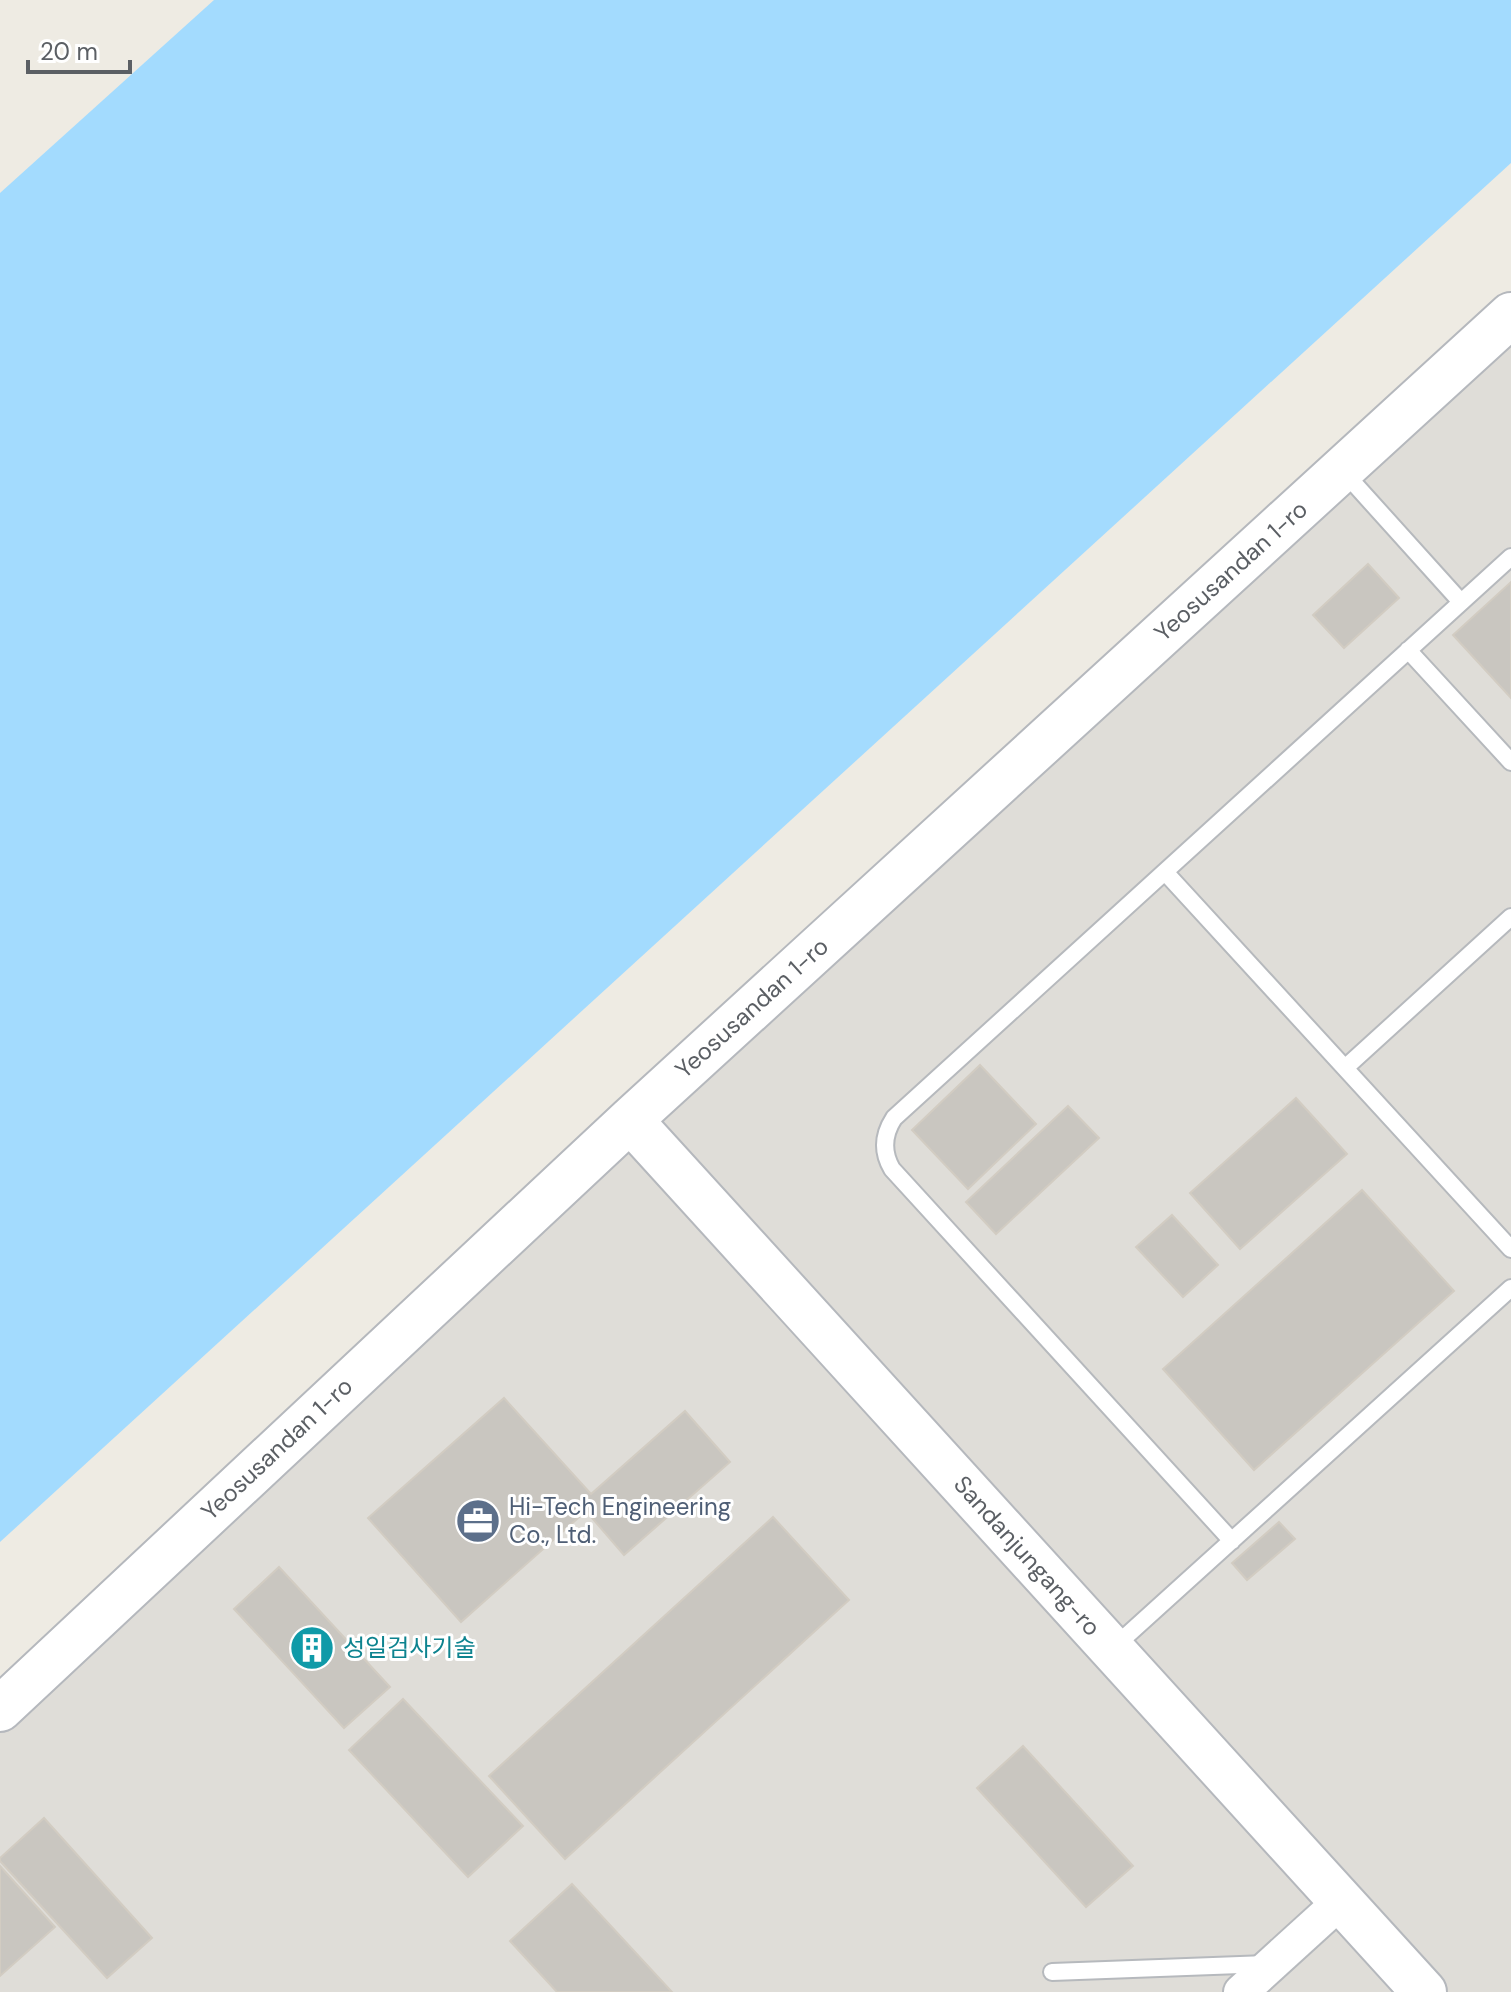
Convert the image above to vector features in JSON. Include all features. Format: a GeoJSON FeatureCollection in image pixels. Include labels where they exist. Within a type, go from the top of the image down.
{"type":"FeatureCollection","features":[{"type":"Feature","properties":{"kind":"street","name":"Yeosusandan 1-ro"},"geometry":{"type":"LineString","coordinates":[[0,1709],[630,1120],[1511,315]]}},
{"type":"Feature","properties":{"kind":"street","name":"Sandanjungang-ro"},"geometry":{"type":"LineString","coordinates":[[630,1120],[1424,1992]]}},
{"type":"Feature","properties":{"kind":"street"},"geometry":{"type":"LineString","coordinates":[[1241,1992],[1341,1901]]}},
{"type":"Feature","properties":{"kind":"lane"},"geometry":{"type":"LineString","coordinates":[[1342,470],[1461,602]]}},
{"type":"Feature","properties":{"kind":"lane"},"geometry":{"type":"LineString","coordinates":[[1232,1541],[892,1169],[884,1149],[886,1134],[894,1118],[1511,557]]}},
{"type":"Feature","properties":{"kind":"lane"},"geometry":{"type":"LineString","coordinates":[[1408,650],[1511,762]]}},
{"type":"Feature","properties":{"kind":"lane"},"geometry":{"type":"LineString","coordinates":[[1165,872],[1511,1249]]}},
{"type":"Feature","properties":{"kind":"lane"},"geometry":{"type":"LineString","coordinates":[[1345,1068],[1511,917]]}},
{"type":"Feature","properties":{"kind":"lane"},"geometry":{"type":"LineString","coordinates":[[1112,1650],[1511,1288]]}},
{"type":"Feature","properties":{"kind":"lane"},"geometry":{"type":"LineString","coordinates":[[1052,1972],[1272,1964]]}},
{"type":"Feature","properties":{"kind":"shaded area"},"geometry":{"type":"Polygon","coordinates":[[[1511,315],[1511,1992],[0,1992],[0,1709],[1511,315]]]}},
{"type":"Feature","properties":{"kind":"water"},"geometry":{"type":"Polygon","coordinates":[[[214,0],[1511,0],[1511,163],[0,1542],[0,193],[214,0]]]}},
{"type":"Feature","properties":{"kind":"building"},"geometry":{"type":"Polygon","coordinates":[[[1368,564],[1399,598],[1344,648],[1313,615],[1368,564]]]}},
{"type":"Feature","properties":{"kind":"building"},"geometry":{"type":"Polygon","coordinates":[[[1511,582],[1511,698],[1453,635],[1511,582]]]}},
{"type":"Feature","properties":{"kind":"building"},"geometry":{"type":"Polygon","coordinates":[[[980,1065],[1036,1124],[968,1189],[912,1130],[980,1065]]]}},
{"type":"Feature","properties":{"kind":"building"},"geometry":{"type":"Polygon","coordinates":[[[1296,1098],[1347,1154],[1240,1249],[1190,1193],[1296,1098]]]}},
{"type":"Feature","properties":{"kind":"building"},"geometry":{"type":"Polygon","coordinates":[[[1068,1106],[1099,1138],[996,1234],[966,1202],[1068,1106]]]}},
{"type":"Feature","properties":{"kind":"building"},"geometry":{"type":"Polygon","coordinates":[[[1362,1190],[1454,1291],[1254,1470],[1163,1369],[1362,1190]]]}},
{"type":"Feature","properties":{"kind":"building"},"geometry":{"type":"Polygon","coordinates":[[[1172,1215],[1218,1265],[1183,1297],[1136,1247],[1172,1215]]]}},
{"type":"Feature","properties":{"kind":"building"},"geometry":{"type":"Polygon","coordinates":[[[504,1398],[591,1494],[685,1411],[730,1462],[624,1555],[586,1511],[461,1622],[368,1518],[504,1398]]]}},
{"type":"Feature","properties":{"kind":"building"},"geometry":{"type":"Polygon","coordinates":[[[773,1517],[849,1600],[565,1859],[489,1776],[773,1517]]]}},
{"type":"Feature","properties":{"kind":"building"},"geometry":{"type":"Polygon","coordinates":[[[1279,1522],[1295,1539],[1247,1580],[1232,1563],[1279,1522]]]}},
{"type":"Feature","properties":{"kind":"building","name":"성일검사기술"},"geometry":{"type":"Polygon","coordinates":[[[279,1567],[390,1687],[344,1728],[234,1609],[279,1567]]]}},
{"type":"Feature","properties":{"kind":"building"},"geometry":{"type":"Polygon","coordinates":[[[403,1699],[523,1826],[468,1877],[349,1750],[403,1699]]]}},
{"type":"Feature","properties":{"kind":"building"},"geometry":{"type":"Polygon","coordinates":[[[1023,1746],[1133,1866],[1086,1907],[977,1788],[1023,1746]]]}},
{"type":"Feature","properties":{"kind":"building"},"geometry":{"type":"Polygon","coordinates":[[[44,1818],[152,1938],[107,1978],[0,1861],[44,1818]]]}},
{"type":"Feature","properties":{"kind":"building"},"geometry":{"type":"Polygon","coordinates":[[[0,1866],[55,1927],[0,1976],[0,1866]]]}},
{"type":"Feature","properties":{"kind":"building"},"geometry":{"type":"Polygon","coordinates":[[[572,1884],[672,1992],[557,1992],[510,1941],[572,1884]]]}},
{"type":"Feature","properties":{"kind":"place","name":"Hi-Tech Engineering Co., Ltd."},"geometry":{"type":"Point","coordinates":[478,1521]}},
{"type":"Feature","properties":{"kind":"place","name":"성일검사기술"},"geometry":{"type":"Point","coordinates":[312,1648]}}]}
